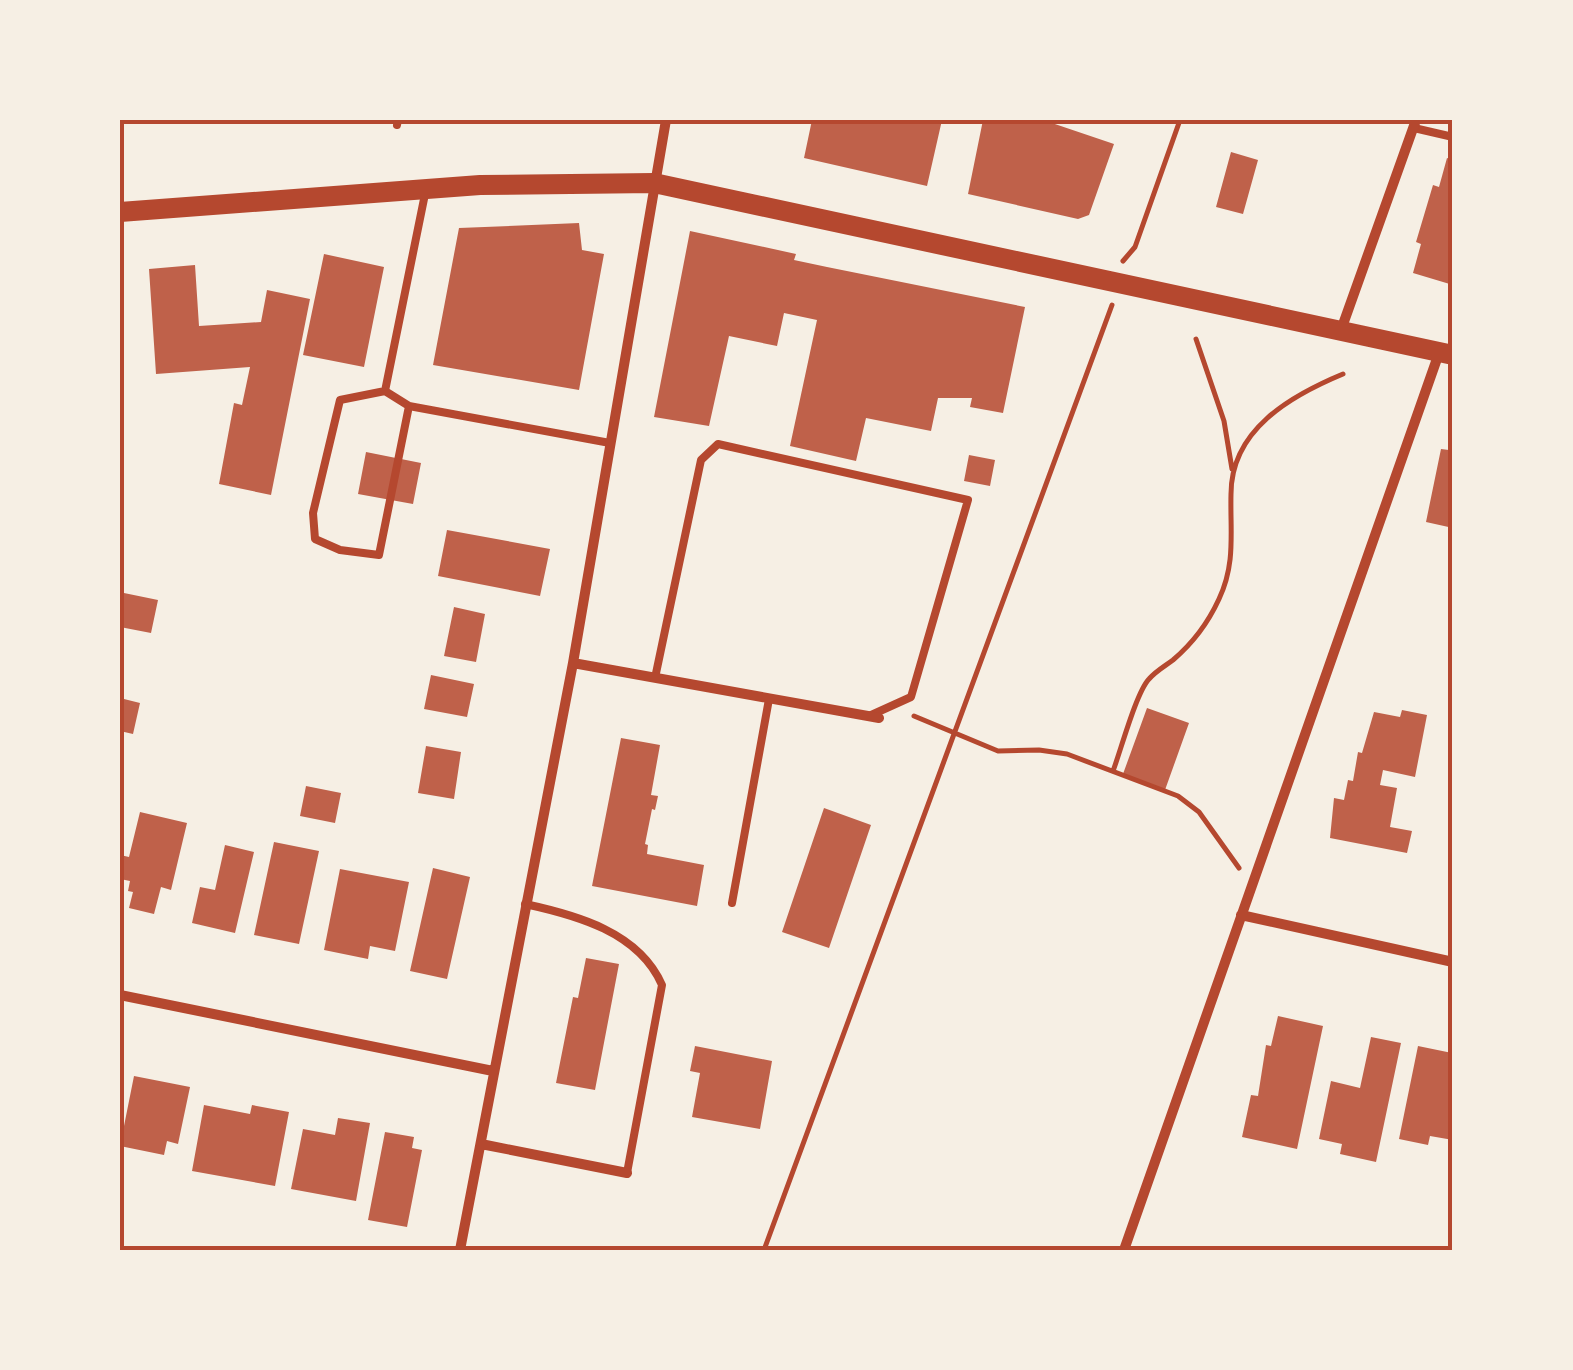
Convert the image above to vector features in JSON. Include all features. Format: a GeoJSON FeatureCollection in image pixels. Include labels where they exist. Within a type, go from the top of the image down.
{"type":"FeatureCollection","features":[{"type":"Feature","properties":{"kind":"main road"},"geometry":{"type":"LineString","coordinates":[[120,212],[426,190],[654,183],[1446,354]]}},
{"type":"Feature","properties":{"kind":"street"},"geometry":{"type":"LineString","coordinates":[[460,1250],[572,663],[666,120]]}},
{"type":"Feature","properties":{"kind":"street"},"geometry":{"type":"LineString","coordinates":[[1341,330],[1415,124]]}},
{"type":"Feature","properties":{"kind":"street"},"geometry":{"type":"LineString","coordinates":[[1124,1250],[1446,354]]}},
{"type":"Feature","properties":{"kind":"street"},"geometry":{"type":"LineString","coordinates":[[572,663],[874,717]]}},
{"type":"Feature","properties":{"kind":"street"},"geometry":{"type":"LineString","coordinates":[[1241,916],[1453,962]]}},
{"type":"Feature","properties":{"kind":"street"},"geometry":{"type":"LineString","coordinates":[[120,995],[493,1071]]}},
{"type":"Feature","properties":{"kind":"street"},"geometry":{"type":"LineString","coordinates":[[481,1144],[627,1173]]}},
{"type":"Feature","properties":{"kind":"lane"},"geometry":{"type":"LineString","coordinates":[[1415,124],[1453,137]]}},
{"type":"Feature","properties":{"kind":"lane"},"geometry":{"type":"LineString","coordinates":[[385,391],[426,190]]}},
{"type":"Feature","properties":{"kind":"lane"},"geometry":{"type":"LineString","coordinates":[[409,406],[379,554],[340,550],[315,539],[312,514],[340,400],[385,391],[409,406],[610,443]]}},
{"type":"Feature","properties":{"kind":"lane"},"geometry":{"type":"LineString","coordinates":[[655,678],[701,460],[718,444],[968,500],[912,697],[874,717]]}},
{"type":"Feature","properties":{"kind":"lane"},"geometry":{"type":"LineString","coordinates":[[732,903],[769,698]]}},
{"type":"Feature","properties":{"kind":"lane"},"geometry":{"type":"LineString","coordinates":[[526,904],[598,925],[645,960],[662,984],[627,1173]]}},
{"type":"Feature","properties":{"kind":"path"},"geometry":{"type":"LineString","coordinates":[[1123,262],[1135,247],[1180,120]]}},
{"type":"Feature","properties":{"kind":"path"},"geometry":{"type":"LineString","coordinates":[[764,1250],[1112,305]]}},
{"type":"Feature","properties":{"kind":"path"},"geometry":{"type":"LineString","coordinates":[[1113,771],[1146,682],[1190,644],[1207,622],[1231,570],[1232,472],[1224,420],[1196,339]]}},
{"type":"Feature","properties":{"kind":"path"},"geometry":{"type":"LineString","coordinates":[[1232,472],[1238,453],[1268,418],[1294,398],[1343,374]]}},
{"type":"Feature","properties":{"kind":"path"},"geometry":{"type":"LineString","coordinates":[[874,717],[907,713],[998,750],[1066,754],[1178,796],[1198,812],[1252,887]]}},
{"type":"Feature","properties":{"kind":"building"},"geometry":{"type":"Polygon","coordinates":[[[812,120],[942,120],[927,186],[804,158],[812,120]]]}},
{"type":"Feature","properties":{"kind":"building"},"geometry":{"type":"Polygon","coordinates":[[[983,120],[1043,120],[1114,144],[1089,215],[1078,219],[968,194],[983,120]]]}},
{"type":"Feature","properties":{"kind":"building"},"geometry":{"type":"Polygon","coordinates":[[[1231,152],[1258,160],[1243,214],[1216,207],[1231,152]]]}},
{"type":"Feature","properties":{"kind":"building"},"geometry":{"type":"Polygon","coordinates":[[[1447,158],[1453,160],[1453,285],[1413,273],[1421,244],[1416,242],[1433,185],[1439,187],[1447,158]]]}},
{"type":"Feature","properties":{"kind":"building"},"geometry":{"type":"Polygon","coordinates":[[[579,223],[582,250],[604,254],[579,390],[433,365],[459,228],[579,223]]]}},
{"type":"Feature","properties":{"kind":"building"},"geometry":{"type":"Polygon","coordinates":[[[690,231],[796,254],[794,260],[1025,307],[1003,413],[970,407],[972,398],[938,398],[931,431],[866,418],[856,461],[790,446],[817,320],[784,313],[777,346],[729,336],[709,426],[654,417],[690,231]]]}},
{"type":"Feature","properties":{"kind":"building"},"geometry":{"type":"Polygon","coordinates":[[[324,254],[384,267],[364,367],[303,355],[324,254]]]}},
{"type":"Feature","properties":{"kind":"building"},"geometry":{"type":"Polygon","coordinates":[[[195,265],[199,326],[261,322],[267,290],[310,299],[271,495],[219,484],[234,403],[242,405],[250,367],[156,374],[149,269],[195,265]]]}},
{"type":"Feature","properties":{"kind":"building"},"geometry":{"type":"Polygon","coordinates":[[[1451,439],[1453,528],[1426,522],[1441,449],[1449,450],[1451,439]]]}},
{"type":"Feature","properties":{"kind":"building"},"geometry":{"type":"Polygon","coordinates":[[[366,452],[421,463],[413,504],[358,494],[366,452]]]}},
{"type":"Feature","properties":{"kind":"building"},"geometry":{"type":"Polygon","coordinates":[[[969,455],[995,460],[990,486],[964,481],[969,455]]]}},
{"type":"Feature","properties":{"kind":"building"},"geometry":{"type":"Polygon","coordinates":[[[447,530],[550,549],[540,596],[438,576],[447,530]]]}},
{"type":"Feature","properties":{"kind":"building"},"geometry":{"type":"Polygon","coordinates":[[[124,593],[158,600],[151,633],[120,627],[124,593]]]}},
{"type":"Feature","properties":{"kind":"building"},"geometry":{"type":"Polygon","coordinates":[[[454,607],[485,614],[476,662],[444,656],[454,607]]]}},
{"type":"Feature","properties":{"kind":"building"},"geometry":{"type":"Polygon","coordinates":[[[431,675],[474,684],[467,717],[424,709],[431,675]]]}},
{"type":"Feature","properties":{"kind":"building"},"geometry":{"type":"Polygon","coordinates":[[[120,698],[140,703],[133,734],[120,731],[120,698]]]}},
{"type":"Feature","properties":{"kind":"building"},"geometry":{"type":"Polygon","coordinates":[[[1147,708],[1189,723],[1165,790],[1123,774],[1147,708]]]}},
{"type":"Feature","properties":{"kind":"building"},"geometry":{"type":"Polygon","coordinates":[[[1402,710],[1427,715],[1415,777],[1383,770],[1380,785],[1397,788],[1390,827],[1412,831],[1407,853],[1330,838],[1334,798],[1344,800],[1348,780],[1353,781],[1358,752],[1362,753],[1374,712],[1400,717],[1402,710]]]}},
{"type":"Feature","properties":{"kind":"building"},"geometry":{"type":"Polygon","coordinates":[[[621,738],[660,745],[651,795],[658,796],[645,844],[647,854],[704,865],[697,906],[592,886],[621,738]]]}},
{"type":"Feature","properties":{"kind":"building"},"geometry":{"type":"Polygon","coordinates":[[[426,746],[461,752],[454,799],[418,793],[426,746]]]}},
{"type":"Feature","properties":{"kind":"building"},"geometry":{"type":"Polygon","coordinates":[[[306,786],[341,793],[335,823],[300,816],[306,786]]]}},
{"type":"Feature","properties":{"kind":"building"},"geometry":{"type":"Polygon","coordinates":[[[824,808],[871,825],[829,948],[782,932],[824,808]]]}},
{"type":"Feature","properties":{"kind":"building"},"geometry":{"type":"Polygon","coordinates":[[[140,812],[187,823],[171,890],[161,887],[154,914],[129,908],[133,892],[128,891],[130,881],[120,879],[120,855],[129,857],[140,812]]]}},
{"type":"Feature","properties":{"kind":"building"},"geometry":{"type":"Polygon","coordinates":[[[274,842],[319,851],[299,944],[254,935],[274,842]]]}},
{"type":"Feature","properties":{"kind":"building"},"geometry":{"type":"Polygon","coordinates":[[[225,845],[254,852],[235,933],[192,923],[200,887],[215,890],[225,845]]]}},
{"type":"Feature","properties":{"kind":"building"},"geometry":{"type":"Polygon","coordinates":[[[433,868],[470,877],[447,979],[410,971],[433,868]]]}},
{"type":"Feature","properties":{"kind":"building"},"geometry":{"type":"Polygon","coordinates":[[[340,869],[409,882],[395,951],[370,946],[368,959],[324,950],[340,869]]]}},
{"type":"Feature","properties":{"kind":"building"},"geometry":{"type":"Polygon","coordinates":[[[586,958],[619,964],[595,1090],[556,1083],[573,997],[578,998],[586,958]]]}},
{"type":"Feature","properties":{"kind":"building"},"geometry":{"type":"Polygon","coordinates":[[[1278,1016],[1323,1026],[1297,1149],[1242,1137],[1251,1095],[1258,1096],[1266,1045],[1271,1046],[1278,1016]]]}},
{"type":"Feature","properties":{"kind":"building"},"geometry":{"type":"Polygon","coordinates":[[[1371,1037],[1401,1043],[1376,1162],[1340,1154],[1342,1144],[1319,1139],[1331,1081],[1360,1088],[1371,1037]]]}},
{"type":"Feature","properties":{"kind":"building"},"geometry":{"type":"Polygon","coordinates":[[[695,1046],[772,1061],[760,1129],[692,1117],[700,1073],[690,1071],[695,1046]]]}},
{"type":"Feature","properties":{"kind":"building"},"geometry":{"type":"Polygon","coordinates":[[[1418,1046],[1452,1053],[1449,1070],[1453,1071],[1453,1140],[1430,1136],[1428,1145],[1399,1139],[1418,1046]]]}},
{"type":"Feature","properties":{"kind":"building"},"geometry":{"type":"Polygon","coordinates":[[[134,1076],[190,1087],[178,1144],[167,1141],[164,1155],[120,1146],[134,1076]]]}},
{"type":"Feature","properties":{"kind":"building"},"geometry":{"type":"Polygon","coordinates":[[[204,1105],[250,1114],[252,1105],[289,1112],[275,1186],[192,1171],[204,1105]]]}},
{"type":"Feature","properties":{"kind":"building"},"geometry":{"type":"Polygon","coordinates":[[[338,1118],[370,1123],[356,1201],[291,1189],[303,1129],[335,1135],[338,1118]]]}},
{"type":"Feature","properties":{"kind":"building"},"geometry":{"type":"Polygon","coordinates":[[[385,1132],[414,1137],[412,1148],[422,1150],[407,1227],[368,1220],[385,1132]]]}}]}
